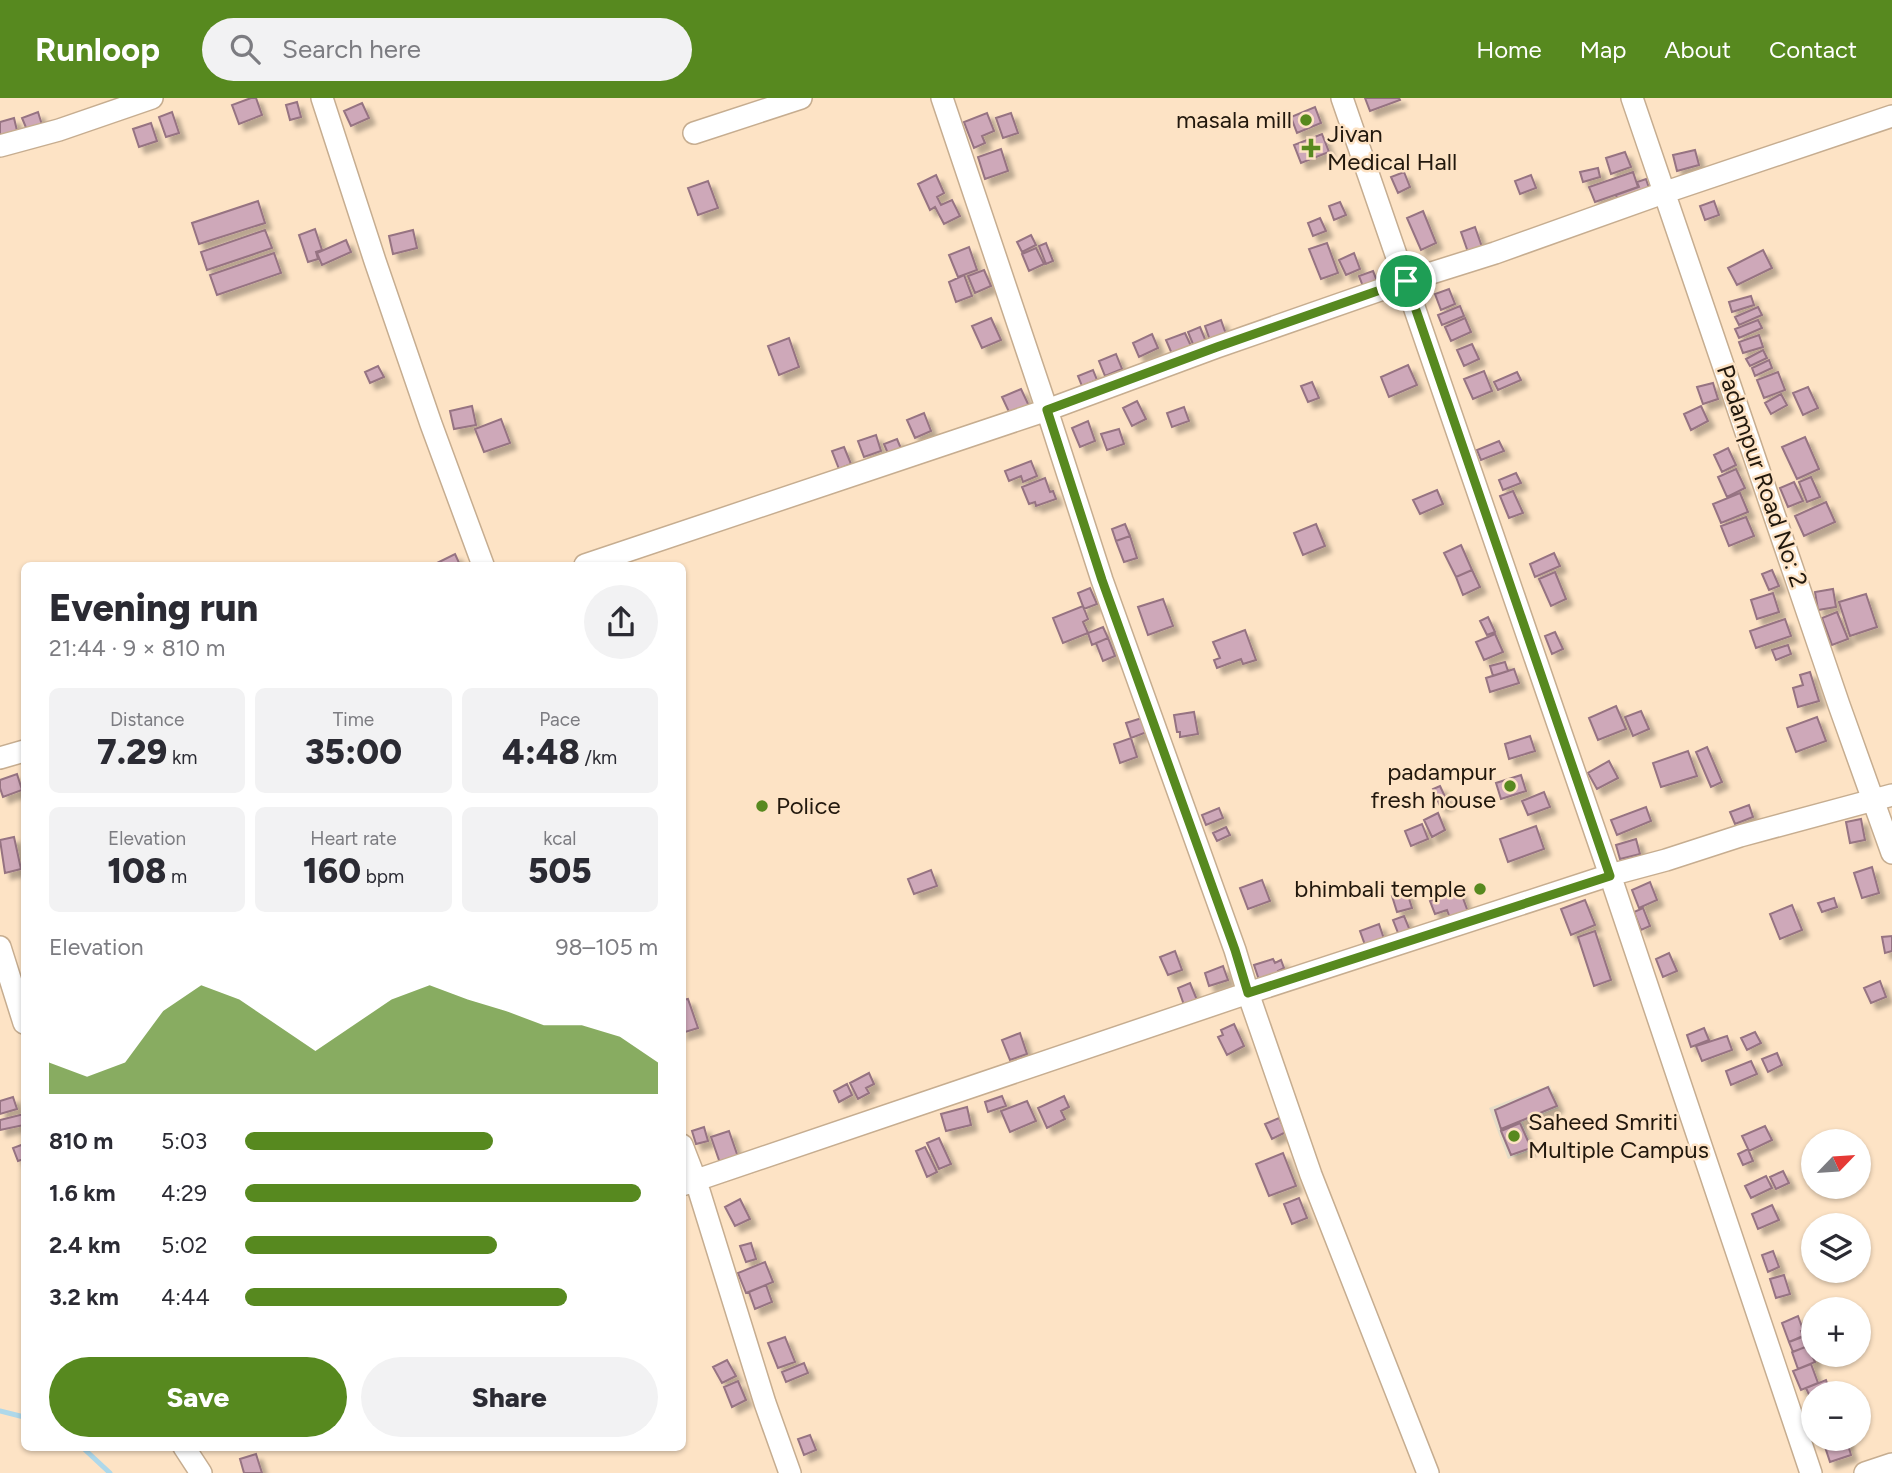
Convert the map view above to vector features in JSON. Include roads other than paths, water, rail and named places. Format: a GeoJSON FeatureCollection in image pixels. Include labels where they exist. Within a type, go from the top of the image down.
{"type":"FeatureCollection","features":[{"type":"Feature","properties":{"kind":"street"},"geometry":{"type":"LineString","coordinates":[[0,146],[59,130],[152,98]]}},
{"type":"Feature","properties":{"kind":"street"},"geometry":{"type":"LineString","coordinates":[[322,98],[374,261],[482,562]]}},
{"type":"Feature","properties":{"kind":"street"},"geometry":{"type":"LineString","coordinates":[[694,133],[800,98]]}},
{"type":"Feature","properties":{"kind":"street"},"geometry":{"type":"LineString","coordinates":[[942,98],[1102,580],[1235,950],[1311,1175],[1428,1473]]}},
{"type":"Feature","properties":{"kind":"street"},"geometry":{"type":"LineString","coordinates":[[1342,98],[1610,876],[1811,1473]]}},
{"type":"Feature","properties":{"kind":"street","name":"Padampur Road No: 2"},"geometry":{"type":"LineString","coordinates":[[1632,98],[1835,692],[1883,798],[1892,853]]}},
{"type":"Feature","properties":{"kind":"street"},"geometry":{"type":"LineString","coordinates":[[594,562],[1047,410],[1406,281],[1892,117]]}},
{"type":"Feature","properties":{"kind":"street"},"geometry":{"type":"LineString","coordinates":[[0,758],[21,752]]}},
{"type":"Feature","properties":{"kind":"street"},"geometry":{"type":"LineString","coordinates":[[790,1473],[689,1183],[1248,993],[1610,876],[1740,836],[1883,798]]}},
{"type":"Feature","properties":{"kind":"street"},"geometry":{"type":"LineString","coordinates":[[0,947],[21,1014]]}},
{"type":"Feature","properties":{"kind":"street"},"geometry":{"type":"LineString","coordinates":[[187,1451],[201,1473]]}},
{"type":"Feature","properties":{"kind":"street"},"geometry":{"type":"LineString","coordinates":[[1865,1473],[1892,1464]]}},
{"type":"Feature","properties":{"kind":"waterway"},"geometry":{"type":"LineString","coordinates":[[0,1411],[21,1416]]}},
{"type":"Feature","properties":{"kind":"waterway"},"geometry":{"type":"LineString","coordinates":[[86,1451],[110,1473]]}},
{"type":"Feature","properties":{"kind":"place","name":"masala mill"},"geometry":{"type":"Point","coordinates":[1306,120]}},
{"type":"Feature","properties":{"kind":"place","name":"Jivan Medical Hall"},"geometry":{"type":"Point","coordinates":[1311,148]}},
{"type":"Feature","properties":{"kind":"place","name":"padampur fresh house"},"geometry":{"type":"Point","coordinates":[1510,786]}},
{"type":"Feature","properties":{"kind":"place","name":"Police"},"geometry":{"type":"Point","coordinates":[762,806]}},
{"type":"Feature","properties":{"kind":"place","name":"bhimbali temple"},"geometry":{"type":"Point","coordinates":[1480,889]}},
{"type":"Feature","properties":{"kind":"place","name":"Saheed Smriti Multiple Campus"},"geometry":{"type":"Point","coordinates":[1514,1136]}}]}
